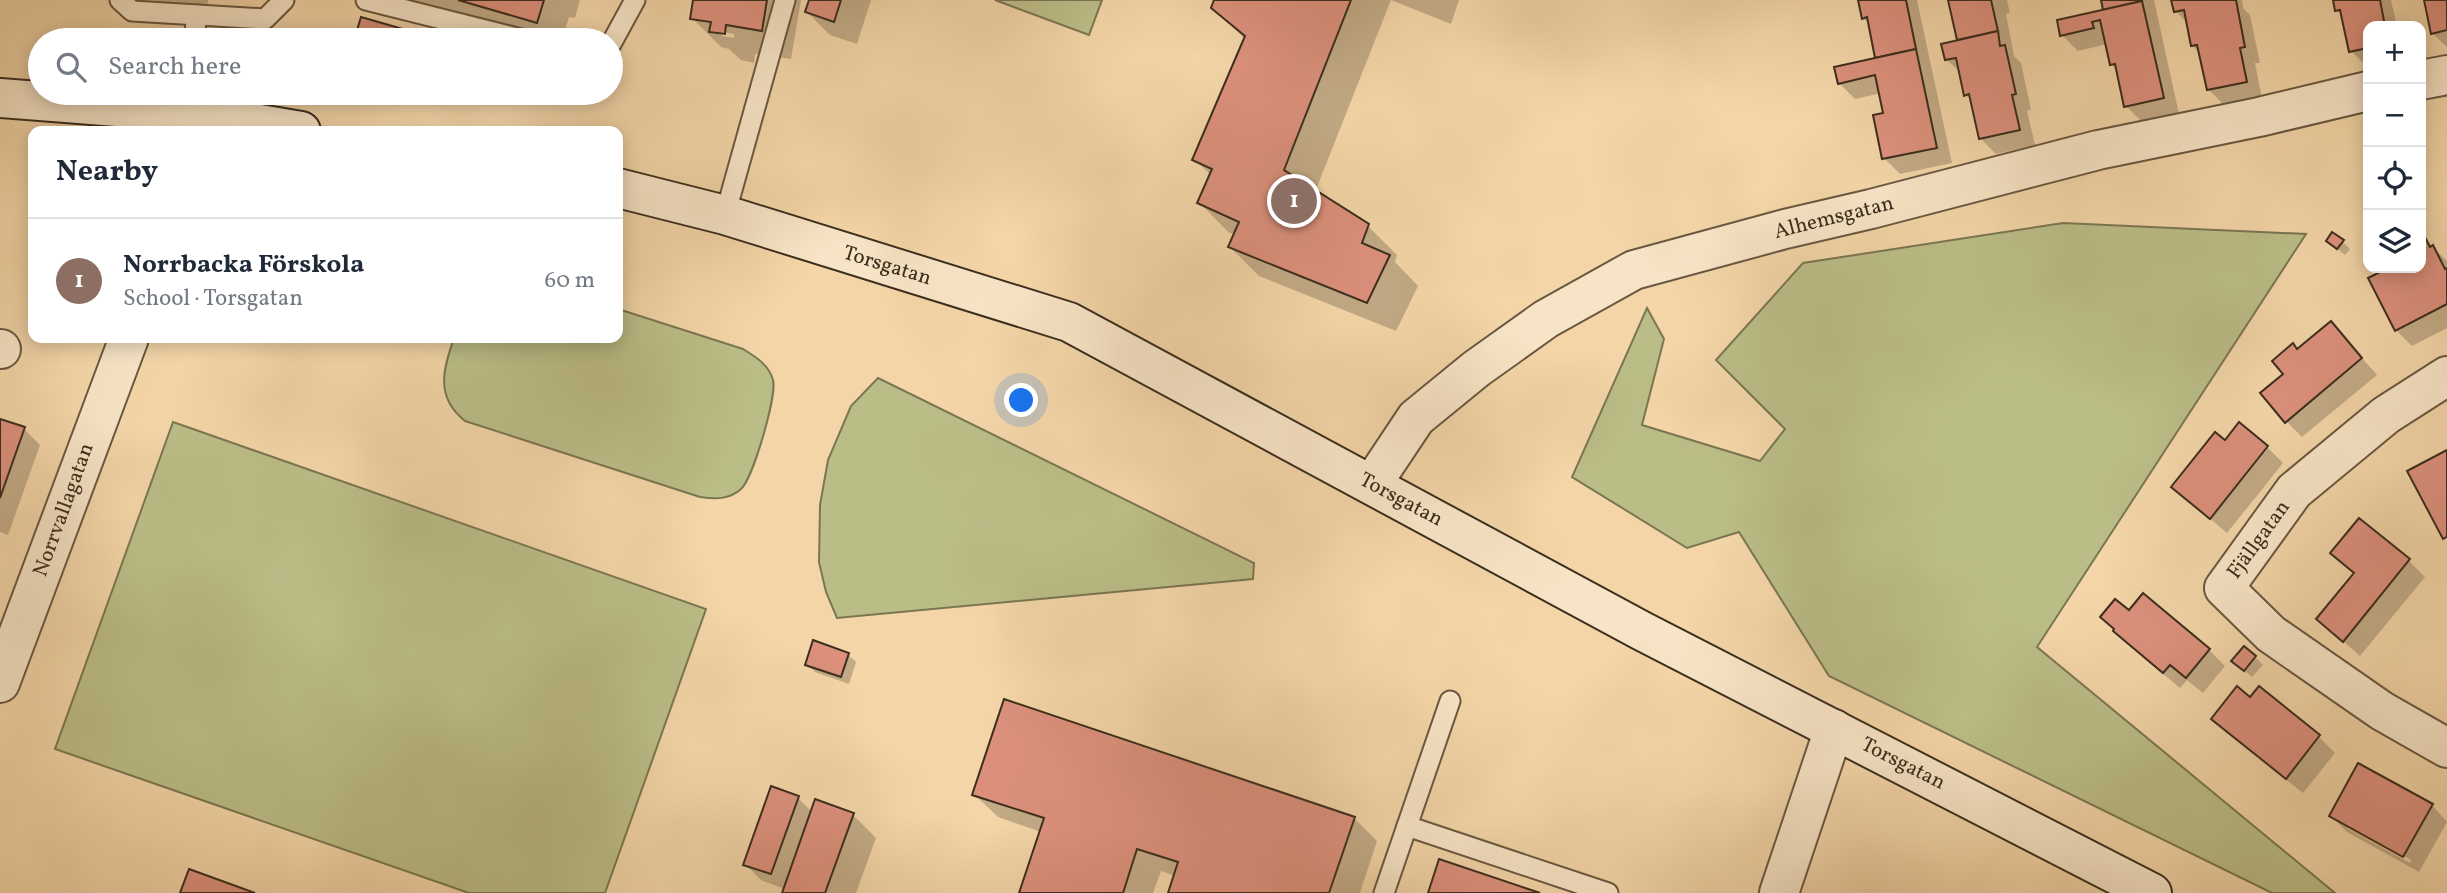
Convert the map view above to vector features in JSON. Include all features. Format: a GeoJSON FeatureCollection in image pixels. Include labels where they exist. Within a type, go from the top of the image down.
{"type":"FeatureCollection","features":[{"type":"Feature","properties":{"kind":"street"},"geometry":{"type":"LineString","coordinates":[[2426,79],[2447,75]]}},
{"type":"Feature","properties":{"kind":"street","name":"Alhemsgatan"},"geometry":{"type":"LineString","coordinates":[[1372,484],[1416,418],[1476,369],[1546,320],[1634,270],[2098,150],[2363,92]]}},
{"type":"Feature","properties":{"kind":"street"},"geometry":{"type":"LineString","coordinates":[[0,98],[28,100]]}},
{"type":"Feature","properties":{"kind":"street"},"geometry":{"type":"LineString","coordinates":[[96,105],[192,112],[272,126]]}},
{"type":"Feature","properties":{"kind":"street","name":"Torsgatan"},"geometry":{"type":"LineString","coordinates":[[623,189],[724,215],[1069,322],[1642,631],[2152,893]]}},
{"type":"Feature","properties":{"kind":"street","name":"Norrvallagatan"},"geometry":{"type":"LineString","coordinates":[[0,683],[127,343]]}},
{"type":"Feature","properties":{"kind":"street","name":"Fjällgatan"},"geometry":{"type":"LineString","coordinates":[[2447,376],[2386,415],[2294,492],[2224,588],[2272,634],[2382,711],[2447,748]]}},
{"type":"Feature","properties":{"kind":"street"},"geometry":{"type":"LineString","coordinates":[[1779,893],[1834,729]]}},
{"type":"Feature","properties":{"kind":"lane"},"geometry":{"type":"LineString","coordinates":[[120,0],[132,11],[265,19],[284,0]]}},
{"type":"Feature","properties":{"kind":"lane"},"geometry":{"type":"LineString","coordinates":[[366,0],[477,28]]}},
{"type":"Feature","properties":{"kind":"lane"},"geometry":{"type":"LineString","coordinates":[[620,28],[635,0]]}},
{"type":"Feature","properties":{"kind":"lane"},"geometry":{"type":"LineString","coordinates":[[724,215],[785,0]]}},
{"type":"Feature","properties":{"kind":"lane"},"geometry":{"type":"LineString","coordinates":[[195,15],[195,28]]}},
{"type":"Feature","properties":{"kind":"lane"},"geometry":{"type":"LineString","coordinates":[[1384,893],[1450,701]]}},
{"type":"Feature","properties":{"kind":"lane"},"geometry":{"type":"LineString","coordinates":[[1407,826],[1608,893]]}},
{"type":"Feature","properties":{"kind":"green space"},"geometry":{"type":"Polygon","coordinates":[[[995,0],[1102,0],[1089,35],[995,0]]]}},
{"type":"Feature","properties":{"kind":"green space"},"geometry":{"type":"Polygon","coordinates":[[[2063,223],[2306,234],[2037,647],[2335,893],[2272,893],[1829,676],[1739,532],[1687,548],[1572,477],[1647,308],[1664,339],[1642,425],[1760,461],[1785,429],[1716,360],[1803,263],[2063,223]]]}},
{"type":"Feature","properties":{"kind":"green space"},"geometry":{"type":"Polygon","coordinates":[[[623,311],[743,349],[757,358],[768,370],[773,380],[773,389],[768,419],[746,482],[732,495],[711,498],[700,497],[465,421],[455,412],[445,393],[447,361],[452,343],[623,343],[623,311]]]}},
{"type":"Feature","properties":{"kind":"green space"},"geometry":{"type":"Polygon","coordinates":[[[878,378],[1254,563],[1253,579],[837,618],[826,592],[819,562],[820,505],[828,460],[851,406],[878,378]]]}},
{"type":"Feature","properties":{"kind":"green space"},"geometry":{"type":"Polygon","coordinates":[[[173,422],[706,609],[605,893],[469,893],[55,749],[173,422]]]}},
{"type":"Feature","properties":{"kind":"building"},"geometry":{"type":"Polygon","coordinates":[[[458,0],[544,0],[537,23],[458,0]]]}},
{"type":"Feature","properties":{"kind":"building"},"geometry":{"type":"Polygon","coordinates":[[[693,0],[767,0],[762,31],[726,25],[725,34],[709,32],[711,22],[690,19],[693,0]]]}},
{"type":"Feature","properties":{"kind":"building"},"geometry":{"type":"Polygon","coordinates":[[[809,0],[841,0],[834,22],[805,12],[809,0]]]}},
{"type":"Feature","properties":{"kind":"building"},"geometry":{"type":"Polygon","coordinates":[[[1214,0],[1351,0],[1284,170],[1369,224],[1362,243],[1390,255],[1367,303],[1228,247],[1239,222],[1197,203],[1212,169],[1192,160],[1245,36],[1211,8],[1214,0]]]}},
{"type":"Feature","properties":{"kind":"building"},"geometry":{"type":"Polygon","coordinates":[[[1858,0],[1906,0],[1916,49],[1875,58],[1867,17],[1862,19],[1858,0]]]}},
{"type":"Feature","properties":{"kind":"building"},"geometry":{"type":"Polygon","coordinates":[[[1948,0],[1991,0],[1998,31],[1957,40],[1948,0]]]}},
{"type":"Feature","properties":{"kind":"building"},"geometry":{"type":"Polygon","coordinates":[[[2101,0],[2142,0],[2142,1],[2103,10],[2101,0]]]}},
{"type":"Feature","properties":{"kind":"building"},"geometry":{"type":"Polygon","coordinates":[[[2171,0],[2236,0],[2245,47],[2240,48],[2247,82],[2207,90],[2197,45],[2191,46],[2184,10],[2174,12],[2171,0]]]}},
{"type":"Feature","properties":{"kind":"building"},"geometry":{"type":"Polygon","coordinates":[[[2333,0],[2380,0],[2384,21],[2363,21],[2363,49],[2349,52],[2340,10],[2335,11],[2333,0]]]}},
{"type":"Feature","properties":{"kind":"building"},"geometry":{"type":"Polygon","coordinates":[[[2424,0],[2447,0],[2447,30],[2431,34],[2424,0]]]}},
{"type":"Feature","properties":{"kind":"building"},"geometry":{"type":"Polygon","coordinates":[[[2142,1],[2164,98],[2124,107],[2115,64],[2110,65],[2100,20],[2092,22],[2094,28],[2060,36],[2057,20],[2142,1]]]}},
{"type":"Feature","properties":{"kind":"building"},"geometry":{"type":"Polygon","coordinates":[[[361,17],[399,28],[358,28],[361,17]]]}},
{"type":"Feature","properties":{"kind":"building"},"geometry":{"type":"Polygon","coordinates":[[[1998,31],[2000,46],[2005,45],[2016,94],[2012,95],[2020,130],[1979,139],[1969,94],[1964,96],[1956,58],[1945,60],[1941,44],[1998,31]]]}},
{"type":"Feature","properties":{"kind":"building"},"geometry":{"type":"Polygon","coordinates":[[[1916,49],[1937,148],[1882,159],[1873,115],[1883,113],[1875,75],[1838,84],[1834,67],[1916,49]]]}},
{"type":"Feature","properties":{"kind":"building"},"geometry":{"type":"Polygon","coordinates":[[[2332,232],[2344,240],[2337,249],[2326,241],[2332,232]]]}},
{"type":"Feature","properties":{"kind":"building"},"geometry":{"type":"Polygon","coordinates":[[[2426,239],[2430,247],[2433,245],[2445,269],[2447,268],[2447,304],[2395,331],[2368,278],[2378,273],[2426,273],[2426,239]]]}},
{"type":"Feature","properties":{"kind":"building"},"geometry":{"type":"Polygon","coordinates":[[[2331,321],[2362,358],[2285,423],[2260,393],[2283,374],[2272,361],[2293,343],[2297,349],[2331,321]]]}},
{"type":"Feature","properties":{"kind":"building"},"geometry":{"type":"Polygon","coordinates":[[[0,419],[25,427],[0,498],[0,419]]]}},
{"type":"Feature","properties":{"kind":"building"},"geometry":{"type":"Polygon","coordinates":[[[2239,422],[2268,446],[2210,519],[2171,487],[2215,432],[2225,440],[2239,422]]]}},
{"type":"Feature","properties":{"kind":"building"},"geometry":{"type":"Polygon","coordinates":[[[2447,450],[2447,537],[2443,539],[2407,471],[2447,450]]]}},
{"type":"Feature","properties":{"kind":"building"},"geometry":{"type":"Polygon","coordinates":[[[2359,518],[2410,559],[2343,642],[2316,619],[2354,573],[2330,553],[2359,518]]]}},
{"type":"Feature","properties":{"kind":"building"},"geometry":{"type":"Polygon","coordinates":[[[2143,593],[2210,649],[2186,678],[2170,665],[2163,673],[2100,617],[2115,599],[2129,610],[2143,593]]]}},
{"type":"Feature","properties":{"kind":"building"},"geometry":{"type":"Polygon","coordinates":[[[813,640],[849,653],[841,677],[805,665],[813,640]]]}},
{"type":"Feature","properties":{"kind":"building"},"geometry":{"type":"Polygon","coordinates":[[[2244,646],[2256,656],[2244,671],[2231,661],[2244,646]]]}},
{"type":"Feature","properties":{"kind":"building"},"geometry":{"type":"Polygon","coordinates":[[[2237,686],[2250,697],[2259,686],[2320,735],[2286,779],[2211,719],[2237,686]]]}},
{"type":"Feature","properties":{"kind":"building"},"geometry":{"type":"Polygon","coordinates":[[[1004,699],[1355,817],[1329,893],[1168,893],[1178,862],[1137,849],[1123,893],[1019,893],[1044,818],[972,795],[1004,699]]]}},
{"type":"Feature","properties":{"kind":"building"},"geometry":{"type":"Polygon","coordinates":[[[2358,763],[2433,804],[2403,857],[2329,816],[2358,763]]]}},
{"type":"Feature","properties":{"kind":"building"},"geometry":{"type":"Polygon","coordinates":[[[771,786],[799,796],[771,874],[743,865],[771,786]]]}},
{"type":"Feature","properties":{"kind":"building"},"geometry":{"type":"Polygon","coordinates":[[[815,799],[854,813],[825,893],[782,893],[815,799]]]}},
{"type":"Feature","properties":{"kind":"building"},"geometry":{"type":"Polygon","coordinates":[[[1439,859],[1540,893],[1428,893],[1439,859]]]}},
{"type":"Feature","properties":{"kind":"building"},"geometry":{"type":"Polygon","coordinates":[[[189,869],[255,893],[180,893],[189,869]]]}},
{"type":"Feature","properties":{"kind":"place","name":"Norrbacka Förskola"},"geometry":{"type":"Point","coordinates":[1294,201]}}]}
